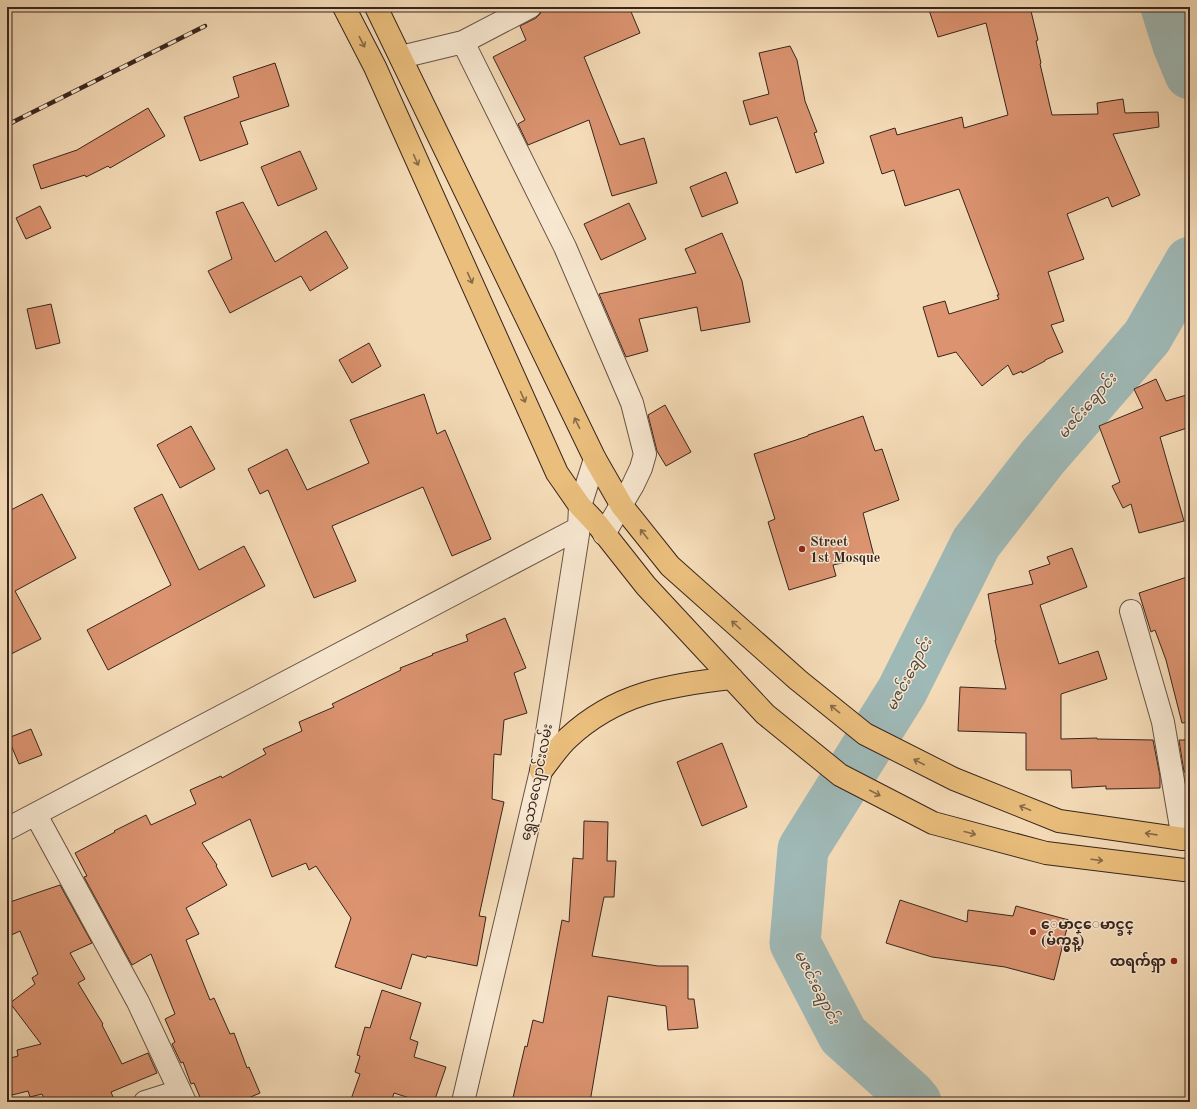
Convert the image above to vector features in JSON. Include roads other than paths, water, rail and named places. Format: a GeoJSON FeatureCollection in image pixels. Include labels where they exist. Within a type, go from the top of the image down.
{"type":"FeatureCollection","features":[{"type":"Feature","properties":{"kind":"highway"},"geometry":{"type":"LineString","coordinates":[[344,7],[375,67],[557,473],[580,506],[646,586],[765,714],[840,775],[932,823],[1046,854],[1184,870],[1190,869]]}},
{"type":"Feature","properties":{"kind":"highway"},"geometry":{"type":"LineString","coordinates":[[376,7],[595,459],[622,506],[670,566],[798,680],[865,734],[954,779],[1059,822],[1187,838]]}},
{"type":"Feature","properties":{"kind":"highway"},"geometry":{"type":"LineString","coordinates":[[541,771],[567,738],[597,714],[639,694],[687,683],[732,678]]}},
{"type":"Feature","properties":{"kind":"street"},"geometry":{"type":"LineString","coordinates":[[401,57],[463,42],[530,7]]}},
{"type":"Feature","properties":{"kind":"street"},"geometry":{"type":"LineString","coordinates":[[463,42],[565,247],[632,403],[645,454],[634,485],[604,534]]}},
{"type":"Feature","properties":{"kind":"street","name":"ရွှေသာလျောင်းလမ်း"},"geometry":{"type":"LineString","coordinates":[[463,1102],[541,771],[579,528],[580,506],[595,459]]}},
{"type":"Feature","properties":{"kind":"street"},"geometry":{"type":"LineString","coordinates":[[7,829],[579,528]]}},
{"type":"Feature","properties":{"kind":"street"},"geometry":{"type":"LineString","coordinates":[[1131,612],[1163,722],[1187,838]]}},
{"type":"Feature","properties":{"kind":"street"},"geometry":{"type":"LineString","coordinates":[[36,815],[138,1002],[183,1096],[145,1102]]}},
{"type":"Feature","properties":{"kind":"waterway","name":"မဇင်းချောင်း"},"geometry":{"type":"LineString","coordinates":[[1166,7],[1178,45],[1190,74]]}},
{"type":"Feature","properties":{"kind":"waterway","name":"မဇင်းချောင်း"},"geometry":{"type":"LineString","coordinates":[[916,1102],[843,1035],[795,943],[803,849],[902,691],[976,543],[1042,458],[1147,337],[1190,262]]}},
{"type":"Feature","properties":{"kind":"railway"},"geometry":{"type":"LineString","coordinates":[[7,125],[205,26]]}},
{"type":"Feature","properties":{"kind":"place","name":"Street 1st Mosque"},"geometry":{"type":"Point","coordinates":[802,549]}},
{"type":"Feature","properties":{"kind":"place","name":"ေမာင္ေမာင္ခင္ (မ်က္မွန္)"},"geometry":{"type":"Point","coordinates":[1033,932]}},
{"type":"Feature","properties":{"kind":"place","name":"ထရက်ရှာ"},"geometry":{"type":"Point","coordinates":[1174,961]}}]}
